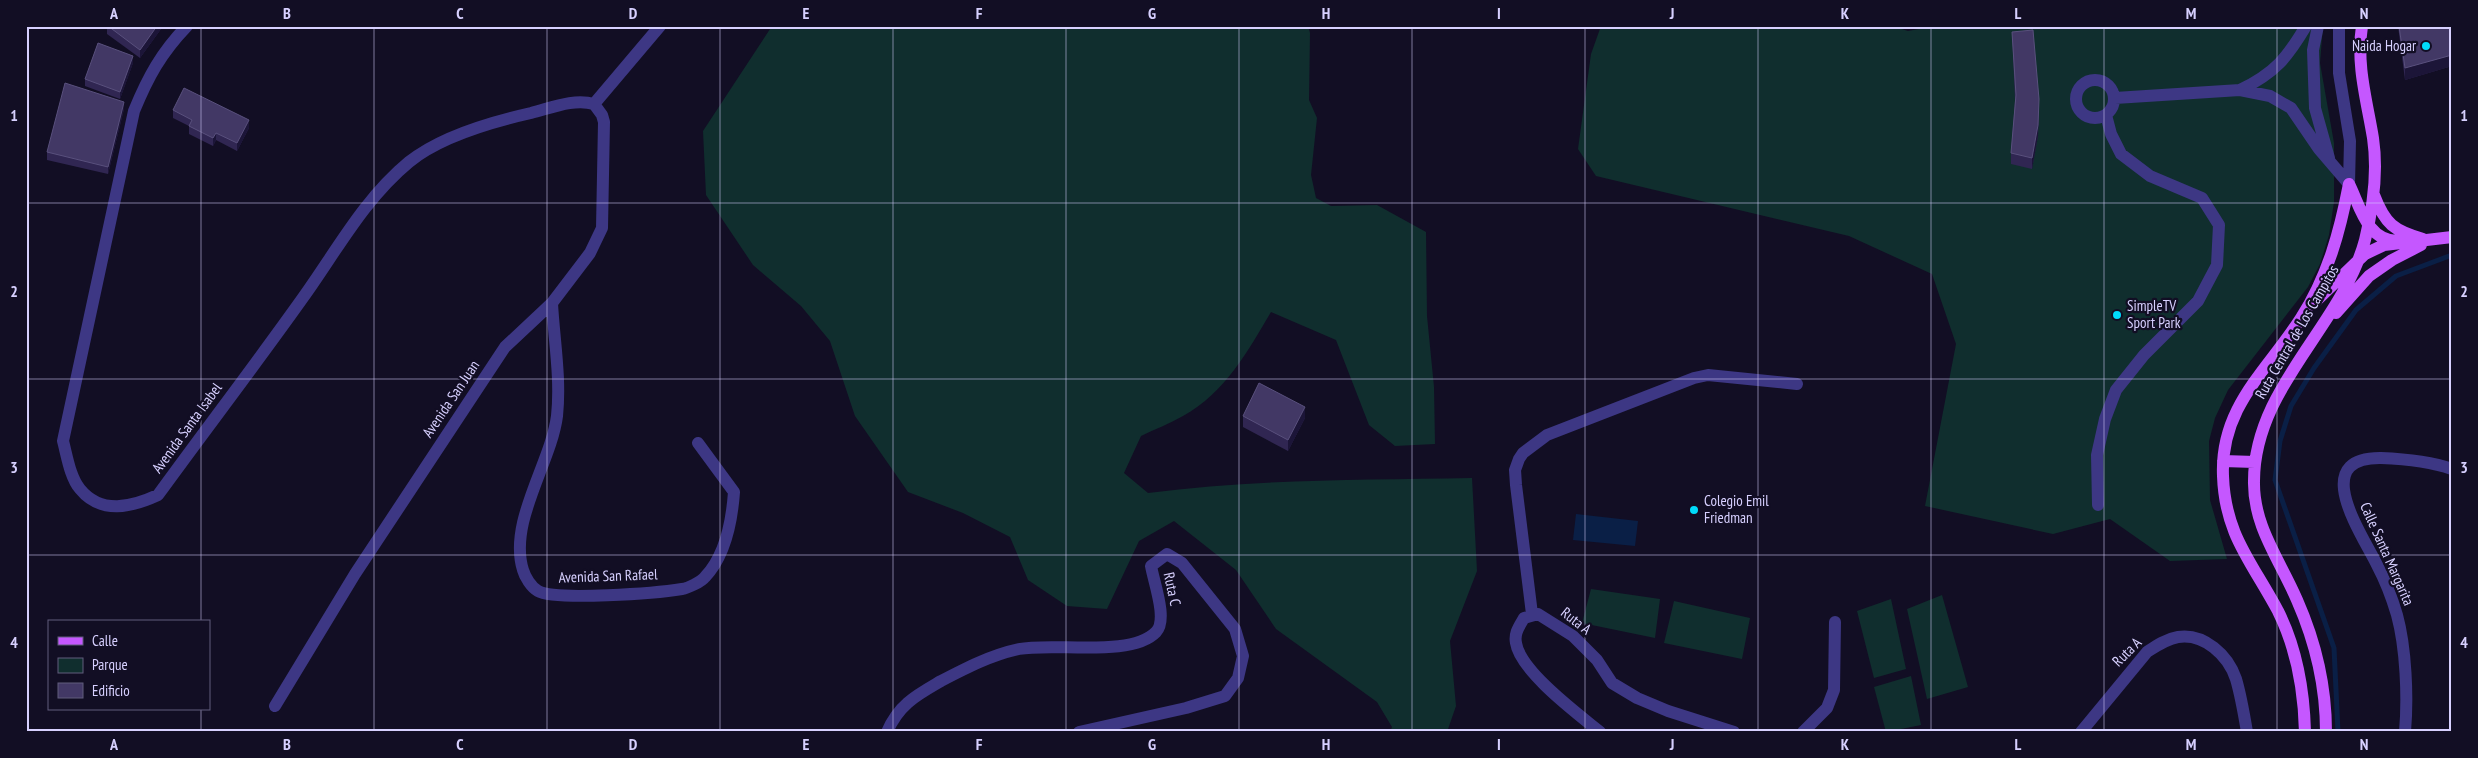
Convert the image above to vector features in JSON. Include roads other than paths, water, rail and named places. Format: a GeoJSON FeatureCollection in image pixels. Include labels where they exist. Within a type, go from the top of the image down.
{"type":"FeatureCollection","features":[{"type":"Feature","properties":{"kind":"main road","name":"Ruta Central de Los Campitos"},"geometry":{"type":"LineString","coordinates":[[2326,732],[2325,694],[2321,668],[2297,599],[2273,554],[2257,515],[2254,479],[2255,462],[2266,419],[2276,397],[2320,330],[2344,289],[2368,225],[2374,195],[2373,139],[2361,84],[2362,26]]}},
{"type":"Feature","properties":{"kind":"main road"},"geometry":{"type":"LineString","coordinates":[[2349,184],[2368,225],[2378,236],[2390,241],[2430,241]]}},
{"type":"Feature","properties":{"kind":"main road","name":"Ruta Central de Los Campitos"},"geometry":{"type":"LineString","coordinates":[[2305,732],[2300,681],[2291,647],[2278,612],[2236,539],[2225,503],[2223,461],[2230,424],[2244,394],[2301,318],[2321,280],[2336,245],[2349,184]]}},
{"type":"Feature","properties":{"kind":"main road"},"geometry":{"type":"LineString","coordinates":[[2374,195],[2380,212],[2390,224],[2412,236],[2430,241]]}},
{"type":"Feature","properties":{"kind":"main road"},"geometry":{"type":"LineString","coordinates":[[2301,318],[2365,254],[2384,245],[2452,238]]}},
{"type":"Feature","properties":{"kind":"main road"},"geometry":{"type":"LineString","coordinates":[[2320,330],[2369,276],[2392,260],[2430,241]]}},
{"type":"Feature","properties":{"kind":"main road"},"geometry":{"type":"LineString","coordinates":[[2223,461],[2255,462]]}},
{"type":"Feature","properties":{"kind":"street","name":"Avenida Santa Isabel"},"geometry":{"type":"LineString","coordinates":[[186,26],[166,48],[151,72],[134,111],[63,442],[79,489],[94,501],[118,508],[137,505],[158,494],[303,298],[359,214],[386,183],[411,161],[452,138],[492,122],[576,102],[594,104]]}},
{"type":"Feature","properties":{"kind":"street"},"geometry":{"type":"LineString","coordinates":[[594,104],[660,26]]}},
{"type":"Feature","properties":{"kind":"street"},"geometry":{"type":"LineString","coordinates":[[2240,90],[2277,69],[2288,56],[2306,26]]}},
{"type":"Feature","properties":{"kind":"street"},"geometry":{"type":"LineString","coordinates":[[2318,26],[2313,50],[2315,108],[2330,160]]}},
{"type":"Feature","properties":{"kind":"street","name":"Ruta Central de Los Campitos"},"geometry":{"type":"LineString","coordinates":[[2339,26],[2339,73],[2350,141],[2349,184]]}},
{"type":"Feature","properties":{"kind":"street"},"geometry":{"type":"LineString","coordinates":[[2090,80],[2103,81],[2113,90],[2115,98],[2111,110],[2106,115],[2094,118],[2082,113],[2076,101],[2079,88],[2090,80]]}},
{"type":"Feature","properties":{"kind":"street"},"geometry":{"type":"LineString","coordinates":[[2115,98],[2240,90],[2270,96],[2291,108],[2349,184]]}},
{"type":"Feature","properties":{"kind":"street","name":"Avenida San Juan"},"geometry":{"type":"LineString","coordinates":[[275,706],[355,574],[505,347],[552,302],[590,253],[602,228],[604,122],[602,115],[594,104]]}},
{"type":"Feature","properties":{"kind":"street"},"geometry":{"type":"LineString","coordinates":[[2098,505],[2097,455],[2105,419],[2116,390],[2144,355],[2198,301],[2217,265],[2219,225],[2202,198],[2150,176],[2122,154],[2111,134],[2106,115]]}},
{"type":"Feature","properties":{"kind":"street","name":"Avenida San Rafael"},"geometry":{"type":"LineString","coordinates":[[552,302],[559,379],[557,418],[524,516],[520,558],[523,572],[538,591],[552,595],[578,596],[645,592],[684,589],[704,579],[715,564],[726,535],[734,492],[698,443]]}},
{"type":"Feature","properties":{"kind":"street"},"geometry":{"type":"LineString","coordinates":[[1600,732],[1537,678],[1523,660],[1516,644],[1516,632],[1524,618],[1532,614],[1515,470],[1523,453],[1547,436],[1694,378],[1708,375],[1797,384]]}},
{"type":"Feature","properties":{"kind":"street","name":"Calle Santa Margarita"},"geometry":{"type":"LineString","coordinates":[[2405,732],[2403,648],[2397,615],[2378,567],[2350,515],[2343,484],[2347,471],[2357,461],[2370,458],[2434,462],[2452,469]]}},
{"type":"Feature","properties":{"kind":"street","name":"Ruta C"},"geometry":{"type":"LineString","coordinates":[[887,732],[911,698],[974,663],[1020,649],[1135,645],[1142,641],[1156,632],[1162,619],[1151,566],[1167,554],[1182,563],[1235,629],[1244,656],[1238,678],[1225,696],[1186,708],[1079,732]]}},
{"type":"Feature","properties":{"kind":"street","name":"Ruta A"},"geometry":{"type":"LineString","coordinates":[[1532,614],[1538,614],[1573,636],[1597,660],[1612,683],[1638,698],[1734,732]]}},
{"type":"Feature","properties":{"kind":"street"},"geometry":{"type":"LineString","coordinates":[[1803,732],[1827,708],[1834,690],[1835,622]]}},
{"type":"Feature","properties":{"kind":"street","name":"Ruta A"},"geometry":{"type":"LineString","coordinates":[[2081,732],[2147,652],[2160,643],[2177,637],[2192,637],[2207,643],[2227,662],[2235,677],[2247,732]]}},
{"type":"Feature","properties":{"kind":"water"},"geometry":{"type":"Polygon","coordinates":[[[1576,514],[1638,521],[1635,546],[1573,540],[1576,514]]]}},
{"type":"Feature","properties":{"kind":"waterway"},"geometry":{"type":"LineString","coordinates":[[2338,732],[2334,648],[2275,480],[2280,441],[2291,406],[2314,368],[2356,310],[2396,276],[2452,255]]}},
{"type":"Feature","properties":{"kind":"place","name":"Naida Hogar"},"geometry":{"type":"Point","coordinates":[2426,46]}},
{"type":"Feature","properties":{"kind":"place","name":"SimpleTV Sport Park"},"geometry":{"type":"Point","coordinates":[2117,315]}},
{"type":"Feature","properties":{"kind":"place","name":"Colegio Emil Friedman"},"geometry":{"type":"Point","coordinates":[1694,510]}}]}
